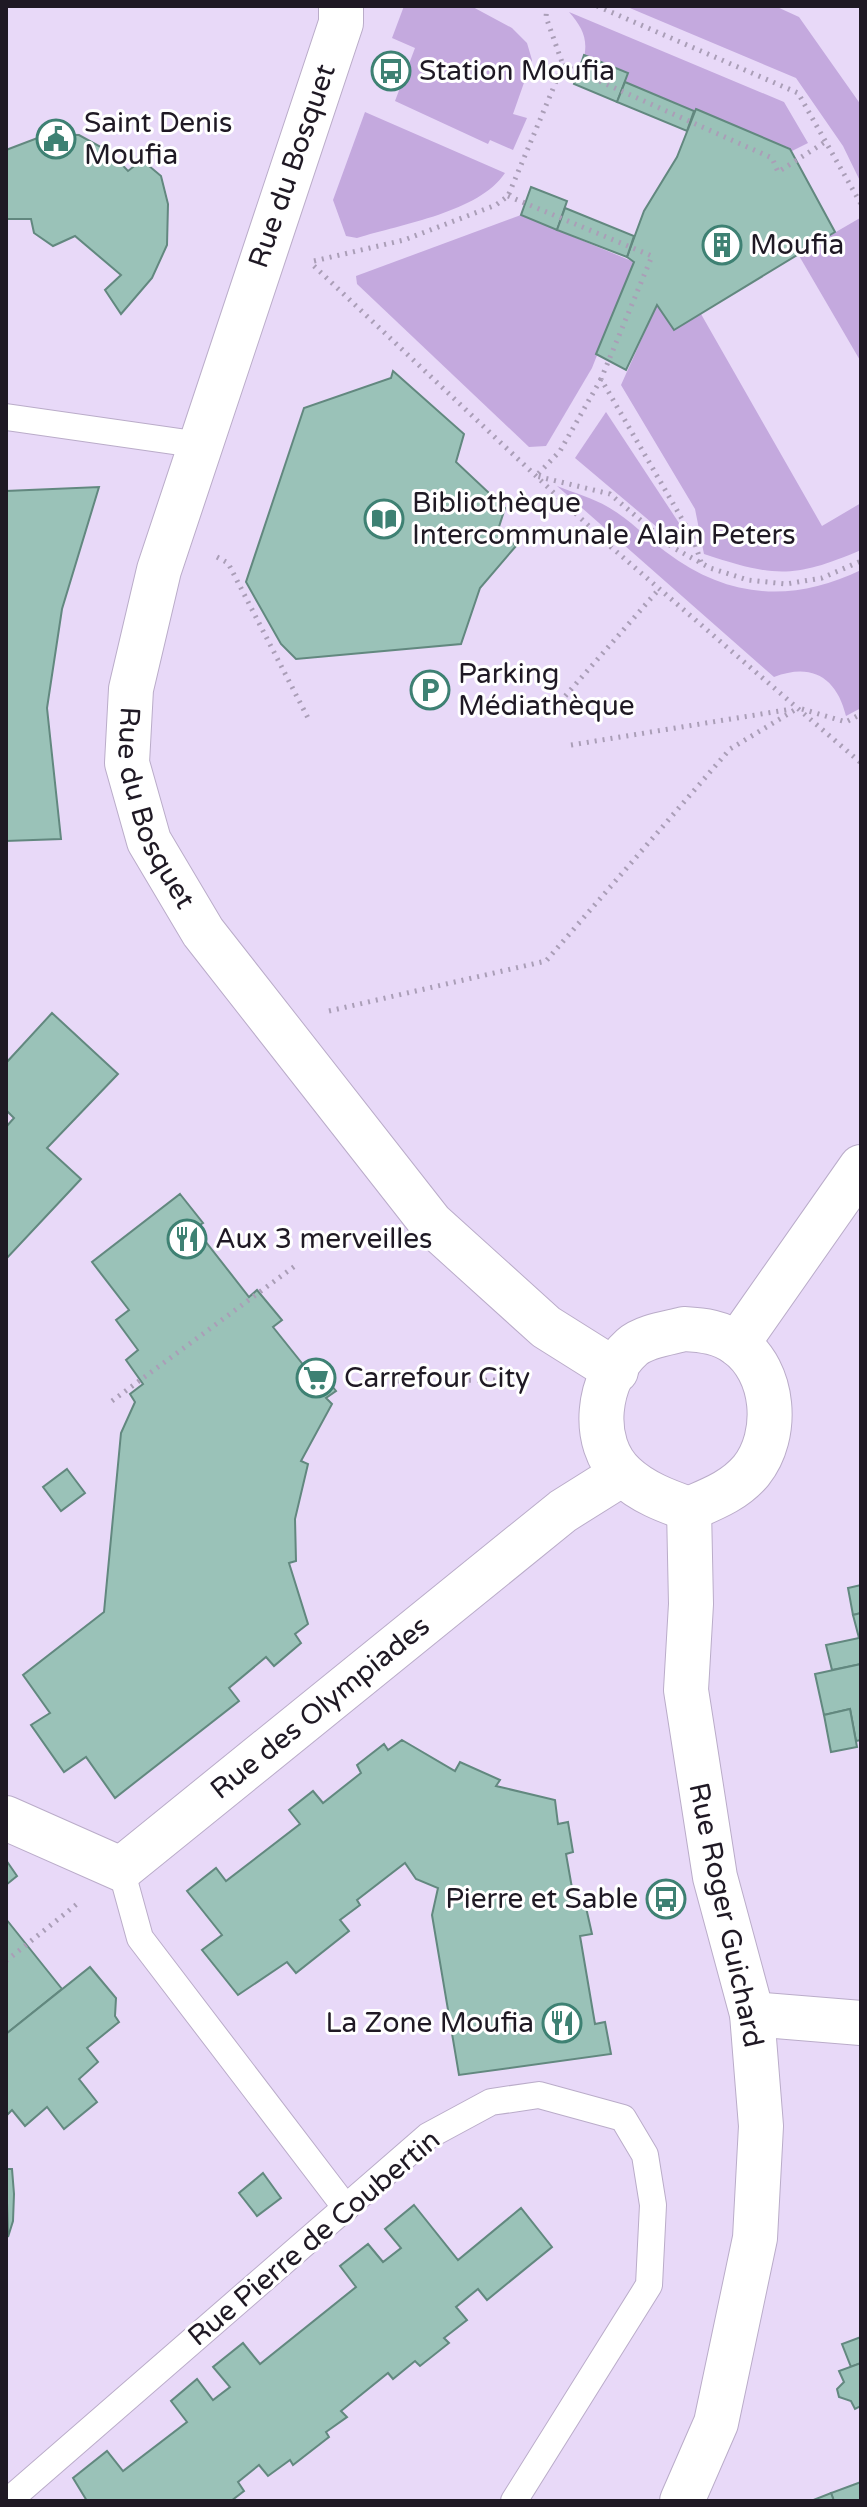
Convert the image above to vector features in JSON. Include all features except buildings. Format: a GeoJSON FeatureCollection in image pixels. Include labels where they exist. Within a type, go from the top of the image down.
{"type":"FeatureCollection","features":[{"type":"Feature","properties":{"kind":"street","name":"Rue du Bosquet"},"geometry":{"type":"LineString","coordinates":[[341,6],[341,23],[159,570],[131,689],[127,763],[149,841],[203,932],[431,1223],[536,1319],[616,1371]]}},
{"type":"Feature","properties":{"kind":"street"},"geometry":{"type":"LineString","coordinates":[[737,1344],[861,1167]]}},
{"type":"Feature","properties":{"kind":"street"},"geometry":{"type":"LineString","coordinates":[[684,1329],[712,1331],[737,1344],[758,1366],[767,1388],[765,1446],[751,1470],[730,1491],[689,1509],[654,1496],[622,1474],[601,1441],[602,1407],[616,1371],[633,1346],[684,1329]]}},
{"type":"Feature","properties":{"kind":"street","name":"Rue des Olympiades"},"geometry":{"type":"LineString","coordinates":[[121,1869],[563,1511],[622,1474]]}},
{"type":"Feature","properties":{"kind":"street","name":"Rue Roger Guichard"},"geometry":{"type":"LineString","coordinates":[[682,2501],[716,2423],[755,2238],[761,2126],[752,2014],[715,1877],[686,1690],[691,1604],[689,1509]]}},
{"type":"Feature","properties":{"kind":"street"},"geometry":{"type":"LineString","coordinates":[[6,1818],[121,1869]]}},
{"type":"Feature","properties":{"kind":"street"},"geometry":{"type":"LineString","coordinates":[[752,2014],[861,2023]]}},
{"type":"Feature","properties":{"kind":"lane"},"geometry":{"type":"LineString","coordinates":[[6,417],[201,445]]}},
{"type":"Feature","properties":{"kind":"lane"},"geometry":{"type":"LineString","coordinates":[[121,1869],[140,1938],[346,2208]]}},
{"type":"Feature","properties":{"kind":"lane","name":"Rue Pierre de Coubertin"},"geometry":{"type":"LineString","coordinates":[[8,2501],[428,2136],[491,2102],[539,2095],[623,2118],[645,2155],[653,2205],[649,2285],[514,2501]]}},
{"type":"Feature","properties":{"kind":"path"},"geometry":{"type":"LineString","coordinates":[[547,6],[546,17],[563,65],[508,196],[496,205],[404,240],[309,262],[611,547],[861,763]]}},
{"type":"Feature","properties":{"kind":"path"},"geometry":{"type":"LineString","coordinates":[[597,6],[798,93],[861,204]]}},
{"type":"Feature","properties":{"kind":"path"},"geometry":{"type":"LineString","coordinates":[[563,65],[772,158],[778,172],[825,142]]}},
{"type":"Feature","properties":{"kind":"path"},"geometry":{"type":"LineString","coordinates":[[508,196],[652,256],[601,379],[560,451],[536,476]]}},
{"type":"Feature","properties":{"kind":"path"},"geometry":{"type":"LineString","coordinates":[[601,379],[693,538],[701,562]]}},
{"type":"Feature","properties":{"kind":"path"},"geometry":{"type":"LineString","coordinates":[[536,476],[610,494],[672,547],[748,580],[786,584],[822,578],[861,561]]}},
{"type":"Feature","properties":{"kind":"path"},"geometry":{"type":"LineString","coordinates":[[210,554],[228,563],[308,718]]}},
{"type":"Feature","properties":{"kind":"path"},"geometry":{"type":"LineString","coordinates":[[560,702],[660,588]]}},
{"type":"Feature","properties":{"kind":"path"},"geometry":{"type":"LineString","coordinates":[[323,1012],[546,961],[730,749],[798,708]]}},
{"type":"Feature","properties":{"kind":"path"},"geometry":{"type":"LineString","coordinates":[[571,745],[798,708],[846,722],[861,714]]}},
{"type":"Feature","properties":{"kind":"path"},"geometry":{"type":"LineString","coordinates":[[112,1401],[295,1266]]}},
{"type":"Feature","properties":{"kind":"path"},"geometry":{"type":"LineString","coordinates":[[389,1381],[480,1382]]}},
{"type":"Feature","properties":{"kind":"path"},"geometry":{"type":"LineString","coordinates":[[6,1961],[121,1869]]}},
{"type":"Feature","properties":{"kind":"shaded area"},"geometry":{"type":"Polygon","coordinates":[[[404,6],[471,6],[512,28],[527,43],[532,60],[513,114],[527,118],[513,150],[490,140],[488,144],[395,101],[415,48],[392,38],[404,6]]]}},
{"type":"Feature","properties":{"kind":"shaded area"},"geometry":{"type":"Polygon","coordinates":[[[625,6],[775,6],[799,17],[861,105],[861,183],[843,146],[796,78],[625,6]]]}},
{"type":"Feature","properties":{"kind":"shaded area"},"geometry":{"type":"Polygon","coordinates":[[[569,12],[784,102],[808,143],[790,152],[787,147],[693,113],[583,62],[584,35],[569,12]]]}},
{"type":"Feature","properties":{"kind":"shaded area"},"geometry":{"type":"Polygon","coordinates":[[[365,112],[505,173],[477,198],[459,207],[357,238],[346,236],[333,200],[365,112]]]}},
{"type":"Feature","properties":{"kind":"shaded area"},"geometry":{"type":"Polygon","coordinates":[[[521,215],[634,262],[592,368],[546,446],[529,447],[357,284],[356,276],[521,215]]]}},
{"type":"Feature","properties":{"kind":"shaded area"},"geometry":{"type":"Polygon","coordinates":[[[861,220],[861,362],[798,254],[861,220]]]}},
{"type":"Feature","properties":{"kind":"shaded area"},"geometry":{"type":"Polygon","coordinates":[[[657,305],[701,314],[822,526],[861,503],[861,550],[818,566],[783,572],[748,567],[704,554],[695,509],[621,385],[657,305]]]}},
{"type":"Feature","properties":{"kind":"shaded area"},"geometry":{"type":"Polygon","coordinates":[[[606,412],[679,523],[686,545],[677,544],[575,458],[606,412]]]}},
{"type":"Feature","properties":{"kind":"shaded area"},"geometry":{"type":"Polygon","coordinates":[[[557,486],[608,507],[689,568],[737,587],[761,591],[811,588],[861,570],[861,708],[846,716],[829,683],[811,673],[800,671],[774,677],[557,486]]]}},
{"type":"Feature","properties":{"kind":"place","name":"Station Moufia"},"geometry":{"type":"Point","coordinates":[391,71]}},
{"type":"Feature","properties":{"kind":"place","name":"Saint Denis Moufia"},"geometry":{"type":"Point","coordinates":[56,139]}},
{"type":"Feature","properties":{"kind":"place","name":"Moufia"},"geometry":{"type":"Point","coordinates":[722,245]}},
{"type":"Feature","properties":{"kind":"place","name":"Bibliothèque Intercommunale Alain Peters"},"geometry":{"type":"Point","coordinates":[384,519]}},
{"type":"Feature","properties":{"kind":"place","name":"Parking Médiathèque"},"geometry":{"type":"Point","coordinates":[430,690]}},
{"type":"Feature","properties":{"kind":"place","name":"Aux 3 merveilles"},"geometry":{"type":"Point","coordinates":[187,1239]}},
{"type":"Feature","properties":{"kind":"place","name":"Carrefour City"},"geometry":{"type":"Point","coordinates":[316,1378]}},
{"type":"Feature","properties":{"kind":"place","name":"Pierre et Sable"},"geometry":{"type":"Point","coordinates":[666,1899]}},
{"type":"Feature","properties":{"kind":"place","name":"La Zone Moufia"},"geometry":{"type":"Point","coordinates":[562,2023]}}]}
